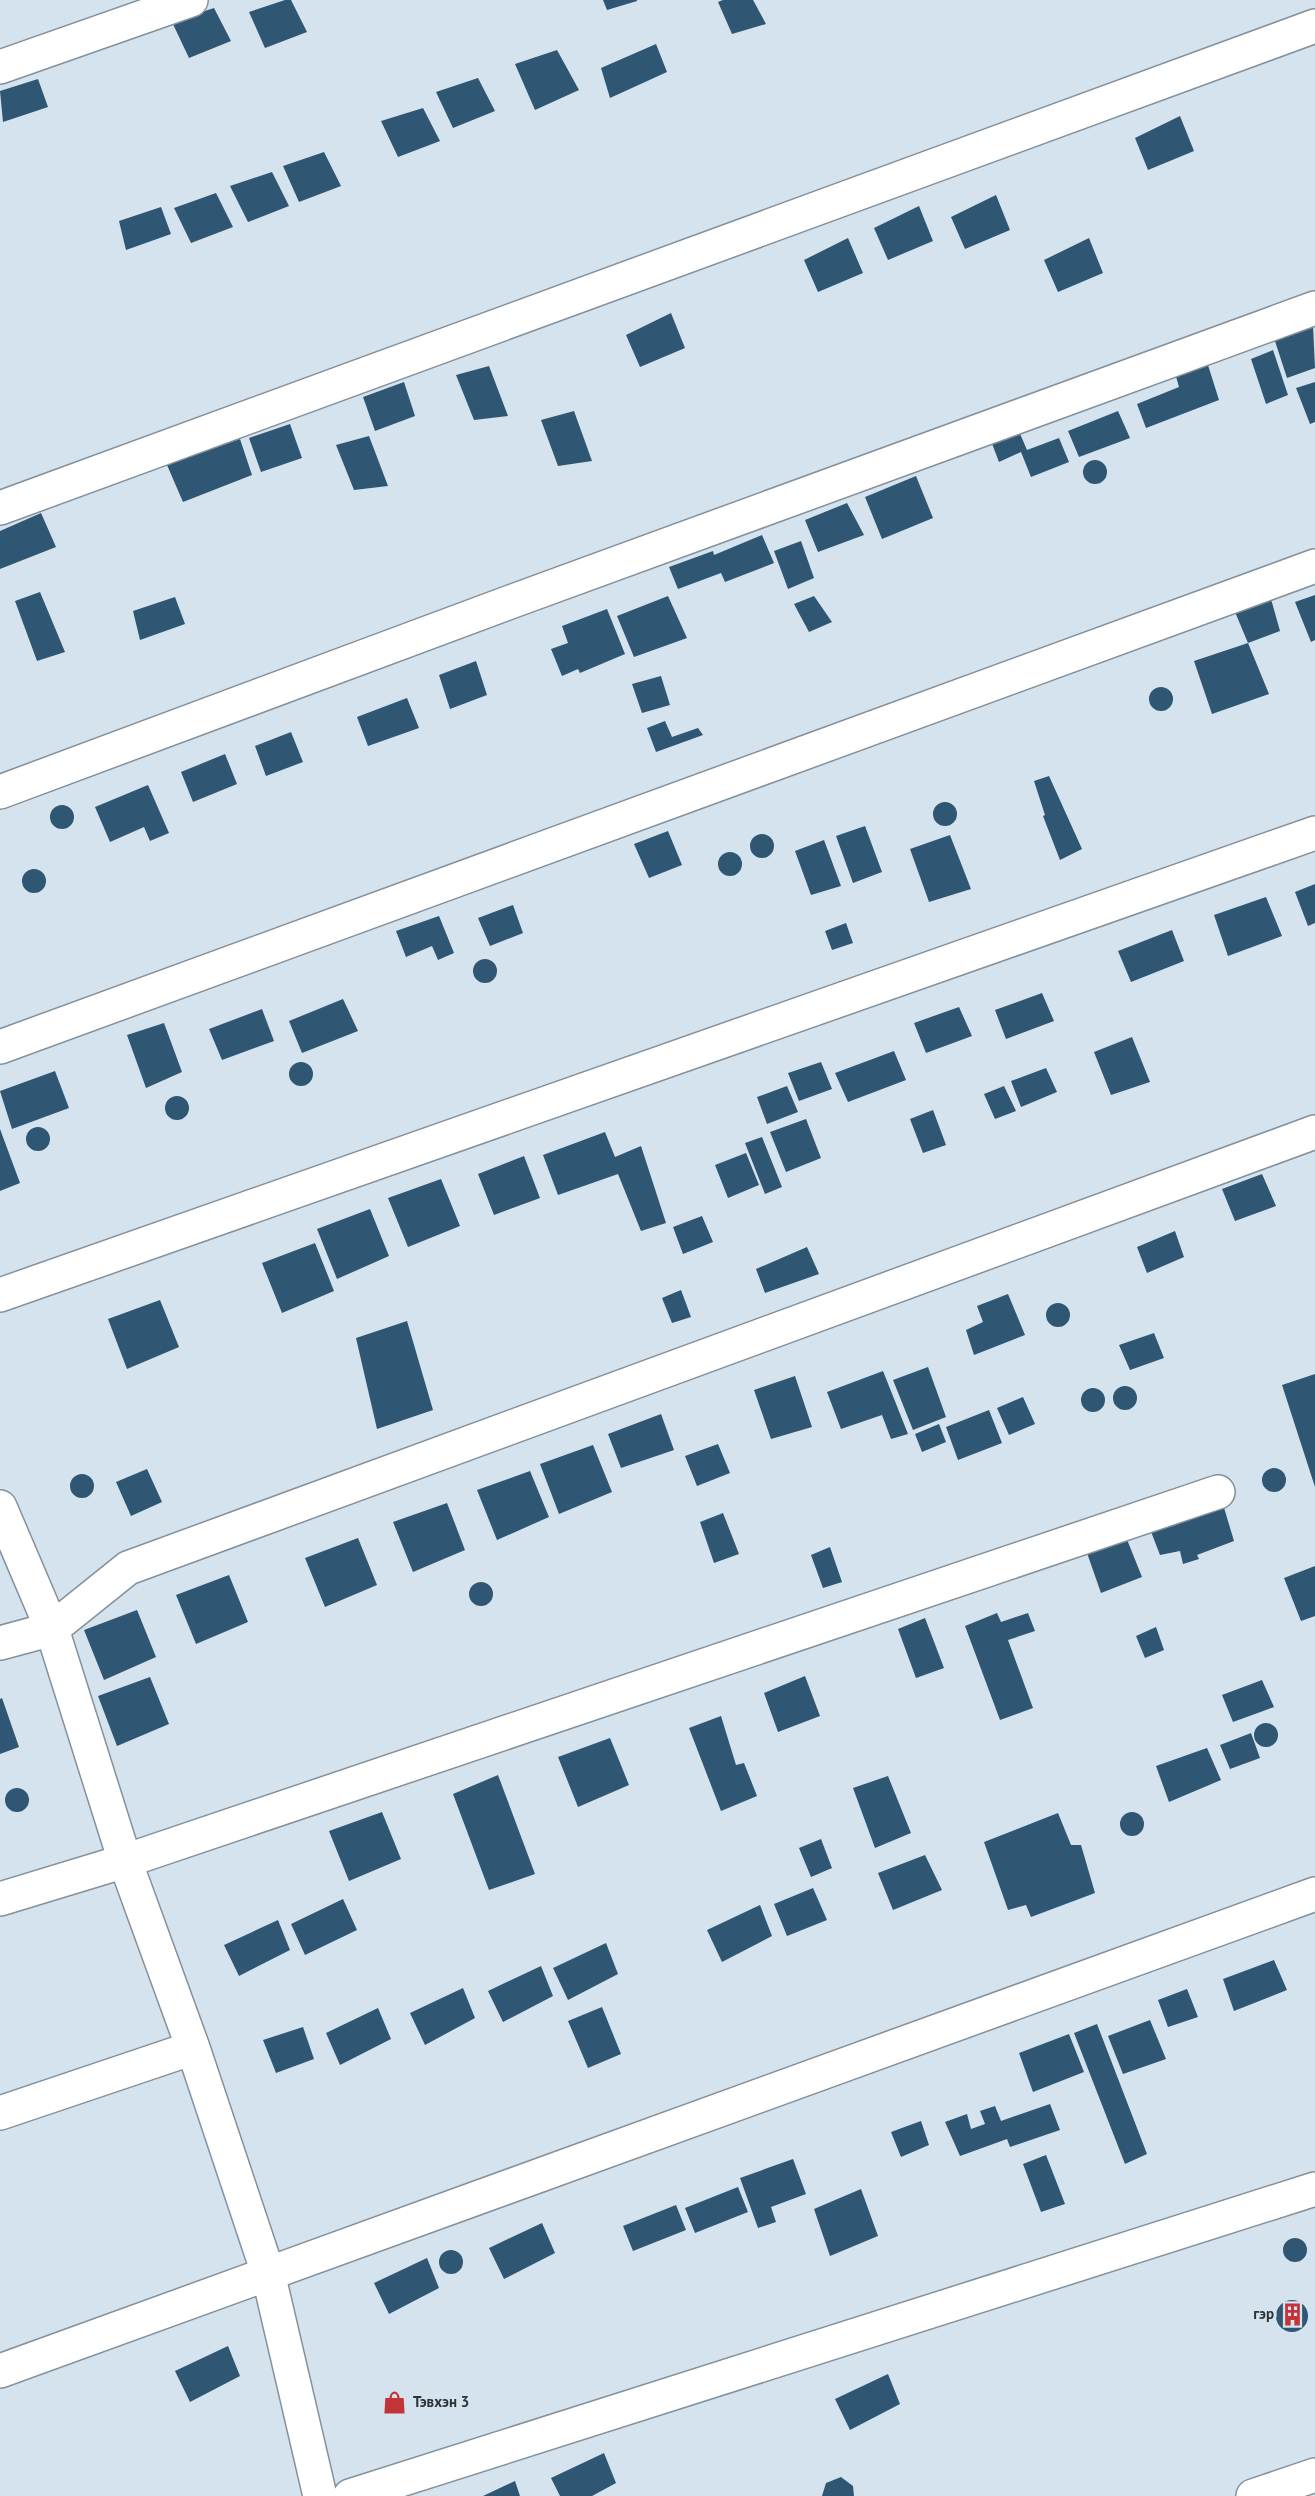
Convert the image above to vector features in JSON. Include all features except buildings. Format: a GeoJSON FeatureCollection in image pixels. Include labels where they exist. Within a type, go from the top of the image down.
{"type":"FeatureCollection","features":[{"type":"Feature","properties":{"kind":"street"},"geometry":{"type":"LineString","coordinates":[[0,67],[191,0]]}},
{"type":"Feature","properties":{"kind":"street"},"geometry":{"type":"LineString","coordinates":[[0,508],[1315,26]]}},
{"type":"Feature","properties":{"kind":"street"},"geometry":{"type":"LineString","coordinates":[[0,792],[513,600],[1315,308]]}},
{"type":"Feature","properties":{"kind":"street"},"geometry":{"type":"LineString","coordinates":[[0,1047],[1315,566]]}},
{"type":"Feature","properties":{"kind":"street"},"geometry":{"type":"LineString","coordinates":[[0,1295],[1315,833]]}},
{"type":"Feature","properties":{"kind":"street"},"geometry":{"type":"LineString","coordinates":[[0,1643],[52,1629],[128,1568],[1315,1132]]}},
{"type":"Feature","properties":{"kind":"street"},"geometry":{"type":"LineString","coordinates":[[0,1899],[125,1861],[1218,1492]]}},
{"type":"Feature","properties":{"kind":"street"},"geometry":{"type":"LineString","coordinates":[[0,1507],[52,1629],[125,1861],[193,2048],[268,2273],[320,2496]]}},
{"type":"Feature","properties":{"kind":"street"},"geometry":{"type":"LineString","coordinates":[[0,2370],[1315,1894]]}},
{"type":"Feature","properties":{"kind":"street"},"geometry":{"type":"LineString","coordinates":[[0,2113],[193,2048]]}},
{"type":"Feature","properties":{"kind":"street"},"geometry":{"type":"LineString","coordinates":[[350,2496],[1315,2189]]}},
{"type":"Feature","properties":{"kind":"street"},"geometry":{"type":"LineString","coordinates":[[1253,2496],[1315,2475]]}},
{"type":"Feature","properties":{"kind":"place","name":"гэр"},"geometry":{"type":"Point","coordinates":[1292,2314]}},
{"type":"Feature","properties":{"kind":"place","name":"Тэвхэн 3"},"geometry":{"type":"Point","coordinates":[395,2402]}}]}
